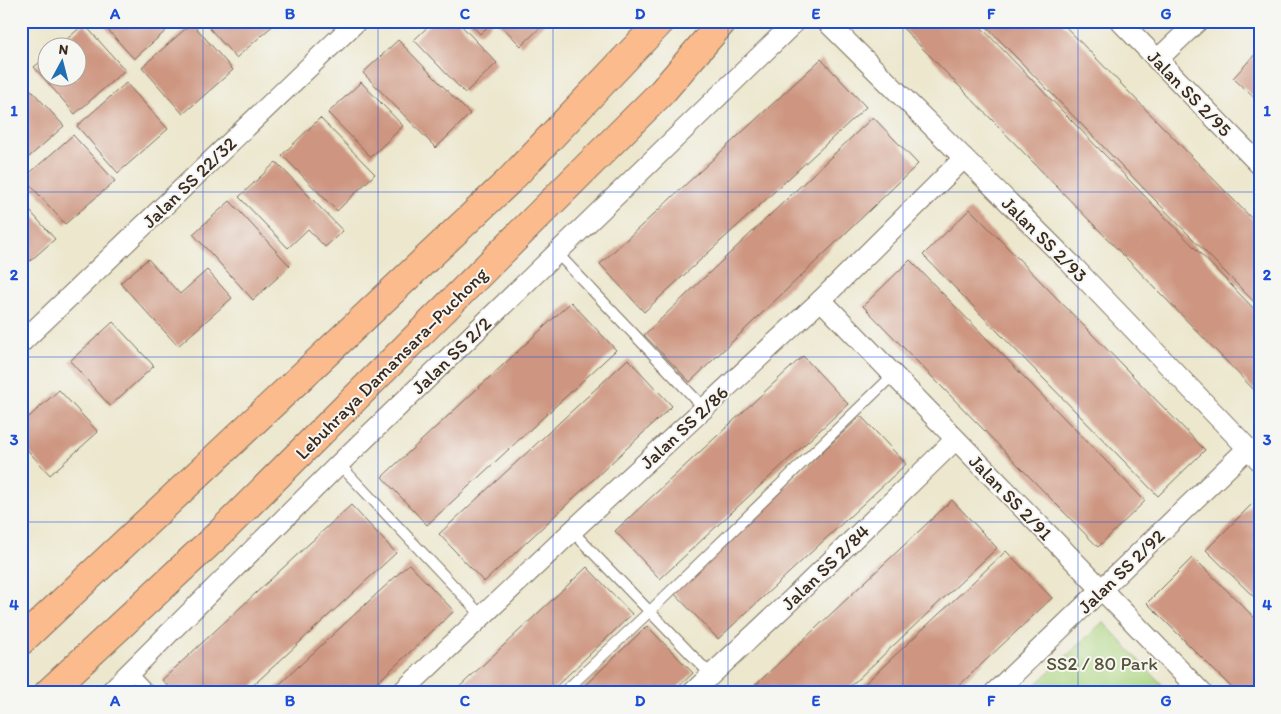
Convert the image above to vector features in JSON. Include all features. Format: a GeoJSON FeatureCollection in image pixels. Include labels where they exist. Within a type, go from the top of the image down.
{"type":"FeatureCollection","features":[{"type":"Feature","properties":{"kind":"highway"},"geometry":{"type":"LineString","coordinates":[[21,641],[509,181],[661,21]]}},
{"type":"Feature","properties":{"kind":"highway","name":"Lebuhraya Damansara–Puchong"},"geometry":{"type":"LineString","coordinates":[[48,693],[221,532],[662,92],[723,21]]}},
{"type":"Feature","properties":{"kind":"street","name":"Jalan SS 22/32"},"geometry":{"type":"LineString","coordinates":[[21,343],[357,21]]}},
{"type":"Feature","properties":{"kind":"street","name":"Jalan SS 2/2"},"geometry":{"type":"LineString","coordinates":[[109,693],[339,464],[796,21]]}},
{"type":"Feature","properties":{"kind":"street","name":"Jalan SS 2/93"},"geometry":{"type":"LineString","coordinates":[[826,21],[1071,264],[1254,455]]}},
{"type":"Feature","properties":{"kind":"street","name":"Jalan SS 2/95"},"geometry":{"type":"LineString","coordinates":[[1120,21],[1260,165]]}},
{"type":"Feature","properties":{"kind":"street"},"geometry":{"type":"LineString","coordinates":[[1157,60],[1198,21]]}},
{"type":"Feature","properties":{"kind":"street","name":"Jalan SS 2/86"},"geometry":{"type":"LineString","coordinates":[[401,693],[572,530],[821,300],[964,158]]}},
{"type":"Feature","properties":{"kind":"street","name":"Jalan SS 2/91"},"geometry":{"type":"LineString","coordinates":[[821,300],[1202,693]]}},
{"type":"Feature","properties":{"kind":"street","name":"Jalan SS 2/84"},"geometry":{"type":"LineString","coordinates":[[692,693],[956,440]]}},
{"type":"Feature","properties":{"kind":"street","name":"Jalan SS 2/92"},"geometry":{"type":"LineString","coordinates":[[994,693],[1103,590],[1254,455]]}},
{"type":"Feature","properties":{"kind":"lane"},"geometry":{"type":"LineString","coordinates":[[557,253],[704,408]]}},
{"type":"Feature","properties":{"kind":"lane"},"geometry":{"type":"LineString","coordinates":[[563,693],[893,375]]}},
{"type":"Feature","properties":{"kind":"lane"},"geometry":{"type":"LineString","coordinates":[[339,464],[482,616]]}},
{"type":"Feature","properties":{"kind":"lane"},"geometry":{"type":"LineString","coordinates":[[572,530],[712,675]]}},
{"type":"Feature","properties":{"kind":"lane"},"geometry":{"type":"LineString","coordinates":[[130,672],[150,693]]}},
{"type":"Feature","properties":{"kind":"green space","name":"SS2 / 80 Park"},"geometry":{"type":"Polygon","coordinates":[[[1103,622],[1170,693],[1027,693],[1103,622]]]}},
{"type":"Feature","properties":{"kind":"building"},"geometry":{"type":"Polygon","coordinates":[[[100,21],[177,21],[134,59],[100,21]]]}},
{"type":"Feature","properties":{"kind":"building"},"geometry":{"type":"Polygon","coordinates":[[[203,21],[278,21],[236,58],[203,21]]]}},
{"type":"Feature","properties":{"kind":"building"},"geometry":{"type":"Polygon","coordinates":[[[434,21],[457,21],[497,63],[465,93],[414,40],[434,21]]]}},
{"type":"Feature","properties":{"kind":"building"},"geometry":{"type":"Polygon","coordinates":[[[468,21],[494,21],[480,34],[468,21]]]}},
{"type":"Feature","properties":{"kind":"building"},"geometry":{"type":"Polygon","coordinates":[[[497,21],[541,21],[544,24],[521,46],[497,21]]]}},
{"type":"Feature","properties":{"kind":"building"},"geometry":{"type":"Polygon","coordinates":[[[896,21],[975,21],[1260,315],[1260,396],[896,21]]]}},
{"type":"Feature","properties":{"kind":"building"},"geometry":{"type":"Polygon","coordinates":[[[981,21],[1060,21],[1260,227],[1260,308],[981,21]]]}},
{"type":"Feature","properties":{"kind":"building"},"geometry":{"type":"Polygon","coordinates":[[[192,23],[233,70],[183,114],[142,67],[192,23]]]}},
{"type":"Feature","properties":{"kind":"building"},"geometry":{"type":"Polygon","coordinates":[[[84,24],[125,70],[75,114],[52,88],[88,88],[88,38],[68,38],[84,24]]]}},
{"type":"Feature","properties":{"kind":"building"},"geometry":{"type":"Polygon","coordinates":[[[398,40],[470,114],[436,148],[363,73],[398,40]]]}},
{"type":"Feature","properties":{"kind":"building"},"geometry":{"type":"Polygon","coordinates":[[[1260,49],[1260,103],[1233,78],[1260,49]]]}},
{"type":"Feature","properties":{"kind":"building"},"geometry":{"type":"Polygon","coordinates":[[[821,59],[866,107],[644,312],[600,264],[821,59]]]}},
{"type":"Feature","properties":{"kind":"building"},"geometry":{"type":"Polygon","coordinates":[[[21,81],[64,126],[21,164],[21,81]]]}},
{"type":"Feature","properties":{"kind":"building"},"geometry":{"type":"Polygon","coordinates":[[[361,82],[403,126],[371,157],[328,113],[361,82]]]}},
{"type":"Feature","properties":{"kind":"building"},"geometry":{"type":"Polygon","coordinates":[[[126,83],[168,129],[118,173],[77,126],[126,83]]]}},
{"type":"Feature","properties":{"kind":"building"},"geometry":{"type":"Polygon","coordinates":[[[873,117],[918,164],[690,382],[644,335],[873,117]]]}},
{"type":"Feature","properties":{"kind":"building"},"geometry":{"type":"Polygon","coordinates":[[[320,118],[375,174],[337,211],[282,155],[320,118]]]}},
{"type":"Feature","properties":{"kind":"building"},"geometry":{"type":"Polygon","coordinates":[[[73,135],[115,181],[65,224],[24,178],[73,135]]]}},
{"type":"Feature","properties":{"kind":"building"},"geometry":{"type":"Polygon","coordinates":[[[276,162],[343,231],[325,247],[308,229],[288,248],[239,197],[276,162]]]}},
{"type":"Feature","properties":{"kind":"building"},"geometry":{"type":"Polygon","coordinates":[[[21,201],[55,239],[21,269],[21,201]]]}},
{"type":"Feature","properties":{"kind":"building"},"geometry":{"type":"Polygon","coordinates":[[[230,201],[290,266],[253,300],[193,234],[230,201]]]}},
{"type":"Feature","properties":{"kind":"building"},"geometry":{"type":"Polygon","coordinates":[[[970,209],[1205,450],[1158,496],[923,255],[970,209]]]}},
{"type":"Feature","properties":{"kind":"building"},"geometry":{"type":"Polygon","coordinates":[[[148,259],[180,294],[207,270],[232,298],[178,346],[120,283],[148,259]]]}},
{"type":"Feature","properties":{"kind":"building"},"geometry":{"type":"Polygon","coordinates":[[[910,260],[1145,501],[1098,547],[863,306],[910,260]]]}},
{"type":"Feature","properties":{"kind":"building"},"geometry":{"type":"Polygon","coordinates":[[[571,302],[616,350],[427,525],[382,477],[571,302]]]}},
{"type":"Feature","properties":{"kind":"building"},"geometry":{"type":"Polygon","coordinates":[[[113,322],[154,366],[110,406],[70,361],[113,322]]]}},
{"type":"Feature","properties":{"kind":"building"},"geometry":{"type":"Polygon","coordinates":[[[803,356],[848,404],[660,579],[615,531],[803,356]]]}},
{"type":"Feature","properties":{"kind":"building"},"geometry":{"type":"Polygon","coordinates":[[[628,359],[672,406],[484,582],[439,534],[628,359]]]}},
{"type":"Feature","properties":{"kind":"building"},"geometry":{"type":"Polygon","coordinates":[[[59,390],[98,432],[50,475],[21,443],[21,424],[59,390]]]}},
{"type":"Feature","properties":{"kind":"building"},"geometry":{"type":"Polygon","coordinates":[[[861,416],[906,464],[718,639],[672,591],[861,416]]]}},
{"type":"Feature","properties":{"kind":"building"},"geometry":{"type":"Polygon","coordinates":[[[952,500],[997,548],[843,693],[747,693],[952,500]]]}},
{"type":"Feature","properties":{"kind":"building"},"geometry":{"type":"Polygon","coordinates":[[[1252,504],[1260,511],[1260,603],[1206,550],[1252,504]]]}},
{"type":"Feature","properties":{"kind":"building"},"geometry":{"type":"Polygon","coordinates":[[[351,505],[396,553],[245,693],[174,693],[162,680],[351,505]]]}},
{"type":"Feature","properties":{"kind":"building"},"geometry":{"type":"Polygon","coordinates":[[[1006,551],[1052,598],[951,693],[855,693],[1006,551]]]}},
{"type":"Feature","properties":{"kind":"building"},"geometry":{"type":"Polygon","coordinates":[[[1193,557],[1260,623],[1260,693],[1237,693],[1147,603],[1193,557]]]}},
{"type":"Feature","properties":{"kind":"building"},"geometry":{"type":"Polygon","coordinates":[[[409,564],[454,611],[366,693],[270,693],[409,564]]]}},
{"type":"Feature","properties":{"kind":"building"},"geometry":{"type":"Polygon","coordinates":[[[587,567],[632,614],[549,693],[453,693],[587,567]]]}},
{"type":"Feature","properties":{"kind":"building"},"geometry":{"type":"Polygon","coordinates":[[[647,626],[693,673],[672,693],[577,693],[647,626]]]}}]}
